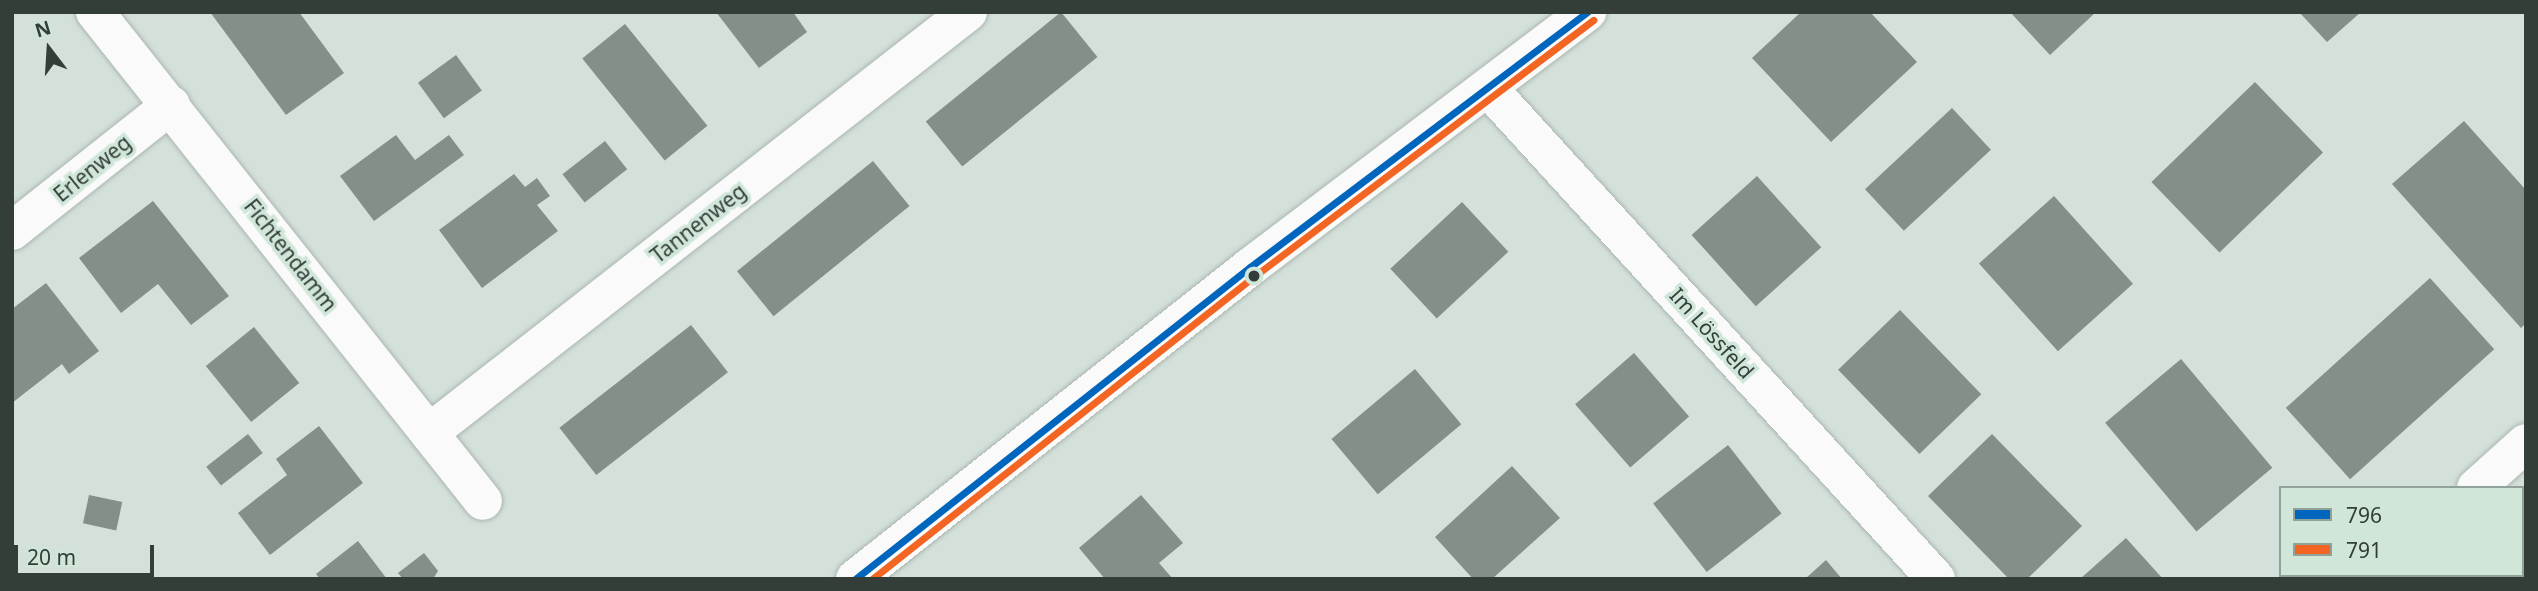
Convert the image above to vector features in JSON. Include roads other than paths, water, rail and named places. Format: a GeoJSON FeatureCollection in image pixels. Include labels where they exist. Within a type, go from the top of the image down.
{"type":"FeatureCollection","features":[{"type":"Feature","properties":{"kind":"street","name":"Fichtendamm"},"geometry":{"type":"LineString","coordinates":[[95,12],[483,501]]}},
{"type":"Feature","properties":{"kind":"street","name":"Tannenweg"},"geometry":{"type":"LineString","coordinates":[[429,433],[968,12]]}},
{"type":"Feature","properties":{"kind":"street"},"geometry":{"type":"LineString","coordinates":[[855,579],[1250,267],[1587,12]]}},
{"type":"Feature","properties":{"kind":"street","name":"Im Lössfeld"},"geometry":{"type":"LineString","coordinates":[[1488,88],[1936,579]]}},
{"type":"Feature","properties":{"kind":"street","name":"Erlenweg"},"geometry":{"type":"LineString","coordinates":[[12,231],[171,105]]}},
{"type":"Feature","properties":{"kind":"street"},"geometry":{"type":"LineString","coordinates":[[2478,486],[2526,443]]}}]}
